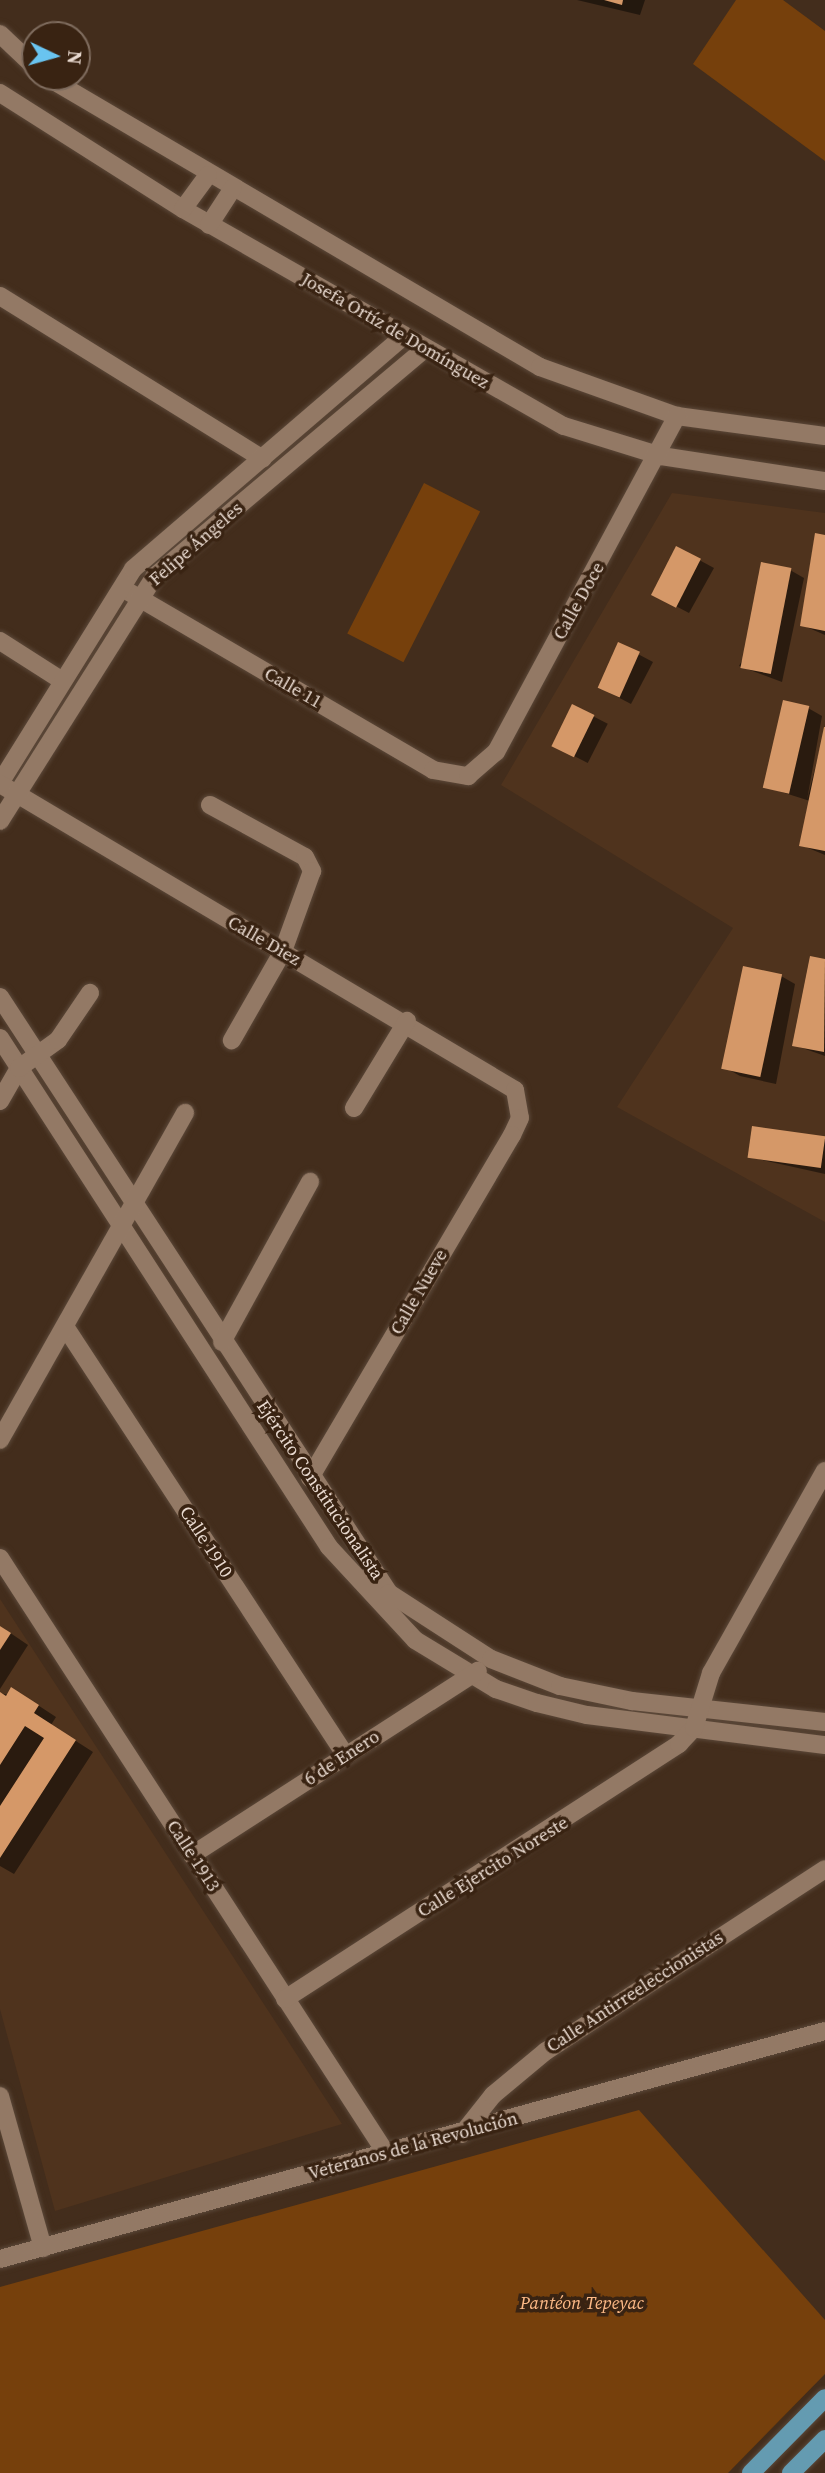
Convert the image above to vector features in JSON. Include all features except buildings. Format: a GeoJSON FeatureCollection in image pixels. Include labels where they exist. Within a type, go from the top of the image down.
{"type":"FeatureCollection","features":[{"type":"Feature","properties":{"kind":"main road"},"geometry":{"type":"LineString","coordinates":[[751,2473],[825,2399]]}},
{"type":"Feature","properties":{"kind":"main road"},"geometry":{"type":"LineString","coordinates":[[791,2473],[825,2439]]}},
{"type":"Feature","properties":{"kind":"street"},"geometry":{"type":"LineString","coordinates":[[0,34],[21,54]]}},
{"type":"Feature","properties":{"kind":"street"},"geometry":{"type":"LineString","coordinates":[[70,91],[208,175],[540,367],[677,415],[825,436]]}},
{"type":"Feature","properties":{"kind":"street","name":"Josefa Ortíz de Domínguez"},"geometry":{"type":"LineString","coordinates":[[3,100],[402,338],[564,426],[661,456],[825,481]]}},
{"type":"Feature","properties":{"kind":"street"},"geometry":{"type":"LineString","coordinates":[[183,209],[208,175]]}},
{"type":"Feature","properties":{"kind":"street"},"geometry":{"type":"LineString","coordinates":[[209,225],[233,188]]}},
{"type":"Feature","properties":{"kind":"street"},"geometry":{"type":"LineString","coordinates":[[0,296],[263,459]]}},
{"type":"Feature","properties":{"kind":"street","name":"Felipe Ángeles"},"geometry":{"type":"LineString","coordinates":[[0,784],[61,680],[145,557],[402,338]]}},
{"type":"Feature","properties":{"kind":"street","name":"Felipe Ángeles"},"geometry":{"type":"LineString","coordinates":[[0,821],[138,597],[423,350]]}},
{"type":"Feature","properties":{"kind":"street","name":"Calle Doce"},"geometry":{"type":"LineString","coordinates":[[468,776],[496,752],[661,456],[677,415]]}},
{"type":"Feature","properties":{"kind":"street","name":"Calle 11"},"geometry":{"type":"LineString","coordinates":[[122,588],[433,770],[468,776]]}},
{"type":"Feature","properties":{"kind":"street"},"geometry":{"type":"LineString","coordinates":[[0,641],[61,680]]}},
{"type":"Feature","properties":{"kind":"street","name":"Calle Diez"},"geometry":{"type":"LineString","coordinates":[[0,784],[407,1021],[503,1081],[521,1104]]}},
{"type":"Feature","properties":{"kind":"street"},"geometry":{"type":"LineString","coordinates":[[211,805],[305,857],[310,889],[283,951],[232,1040]]}},
{"type":"Feature","properties":{"kind":"street"},"geometry":{"type":"LineString","coordinates":[[0,1101],[19,1068],[38,1055],[90,993]]}},
{"type":"Feature","properties":{"kind":"street","name":"Ejército Constitucionalista"},"geometry":{"type":"LineString","coordinates":[[0,997],[310,1478],[389,1592],[491,1659],[560,1686],[699,1708],[825,1722]]}},
{"type":"Feature","properties":{"kind":"street"},"geometry":{"type":"LineString","coordinates":[[354,1108],[407,1021]]}},
{"type":"Feature","properties":{"kind":"street","name":"Ejército Constitucionalista"},"geometry":{"type":"LineString","coordinates":[[0,1038],[355,1582],[415,1640],[472,1676],[587,1715],[825,1745]]}},
{"type":"Feature","properties":{"kind":"street","name":"Calle Nueve"},"geometry":{"type":"LineString","coordinates":[[310,1478],[512,1135],[521,1104]]}},
{"type":"Feature","properties":{"kind":"street"},"geometry":{"type":"LineString","coordinates":[[0,1440],[123,1230],[185,1113]]}},
{"type":"Feature","properties":{"kind":"street"},"geometry":{"type":"LineString","coordinates":[[222,1342],[310,1182]]}},
{"type":"Feature","properties":{"kind":"street","name":"Calle 1910"},"geometry":{"type":"LineString","coordinates":[[66,1328],[346,1756]]}},
{"type":"Feature","properties":{"kind":"street"},"geometry":{"type":"LineString","coordinates":[[694,1728],[711,1673],[825,1471]]}},
{"type":"Feature","properties":{"kind":"street","name":"Calle 1913"},"geometry":{"type":"LineString","coordinates":[[0,1559],[386,2153]]}},
{"type":"Feature","properties":{"kind":"street","name":"6 de Enero"},"geometry":{"type":"LineString","coordinates":[[192,1855],[472,1676],[491,1659]]}},
{"type":"Feature","properties":{"kind":"street","name":"Calle Ejercito Noreste"},"geometry":{"type":"LineString","coordinates":[[285,1998],[586,1808],[694,1728]]}},
{"type":"Feature","properties":{"kind":"street","name":"Calle Antirreeleccionistas"},"geometry":{"type":"LineString","coordinates":[[462,2134],[493,2095],[545,2051],[825,1869]]}},
{"type":"Feature","properties":{"kind":"street","name":"Veteranos de la Revolución"},"geometry":{"type":"LineString","coordinates":[[0,2259],[462,2134],[825,2031]]}},
{"type":"Feature","properties":{"kind":"street"},"geometry":{"type":"LineString","coordinates":[[0,2096],[43,2248]]}},
{"type":"Feature","properties":{"kind":"shaded area"},"geometry":{"type":"Polygon","coordinates":[[[672,493],[825,513],[825,1222],[617,1107],[733,928],[501,785],[672,493]]]}},
{"type":"Feature","properties":{"kind":"shaded area"},"geometry":{"type":"Polygon","coordinates":[[[0,1599],[342,2124],[55,2211],[0,2009],[0,1599]]]}},
{"type":"Feature","properties":{"kind":"green space"},"geometry":{"type":"Polygon","coordinates":[[[736,0],[783,0],[825,31],[825,161],[693,64],[736,0]]]}},
{"type":"Feature","properties":{"kind":"green space"},"geometry":{"type":"Polygon","coordinates":[[[424,483],[480,512],[403,662],[347,634],[424,483]]]}},
{"type":"Feature","properties":{"kind":"green space","name":"Pantéon Tepeyac"},"geometry":{"type":"Polygon","coordinates":[[[639,2110],[825,2320],[825,2374],[728,2473],[0,2473],[0,2287],[639,2110]]]}}]}
